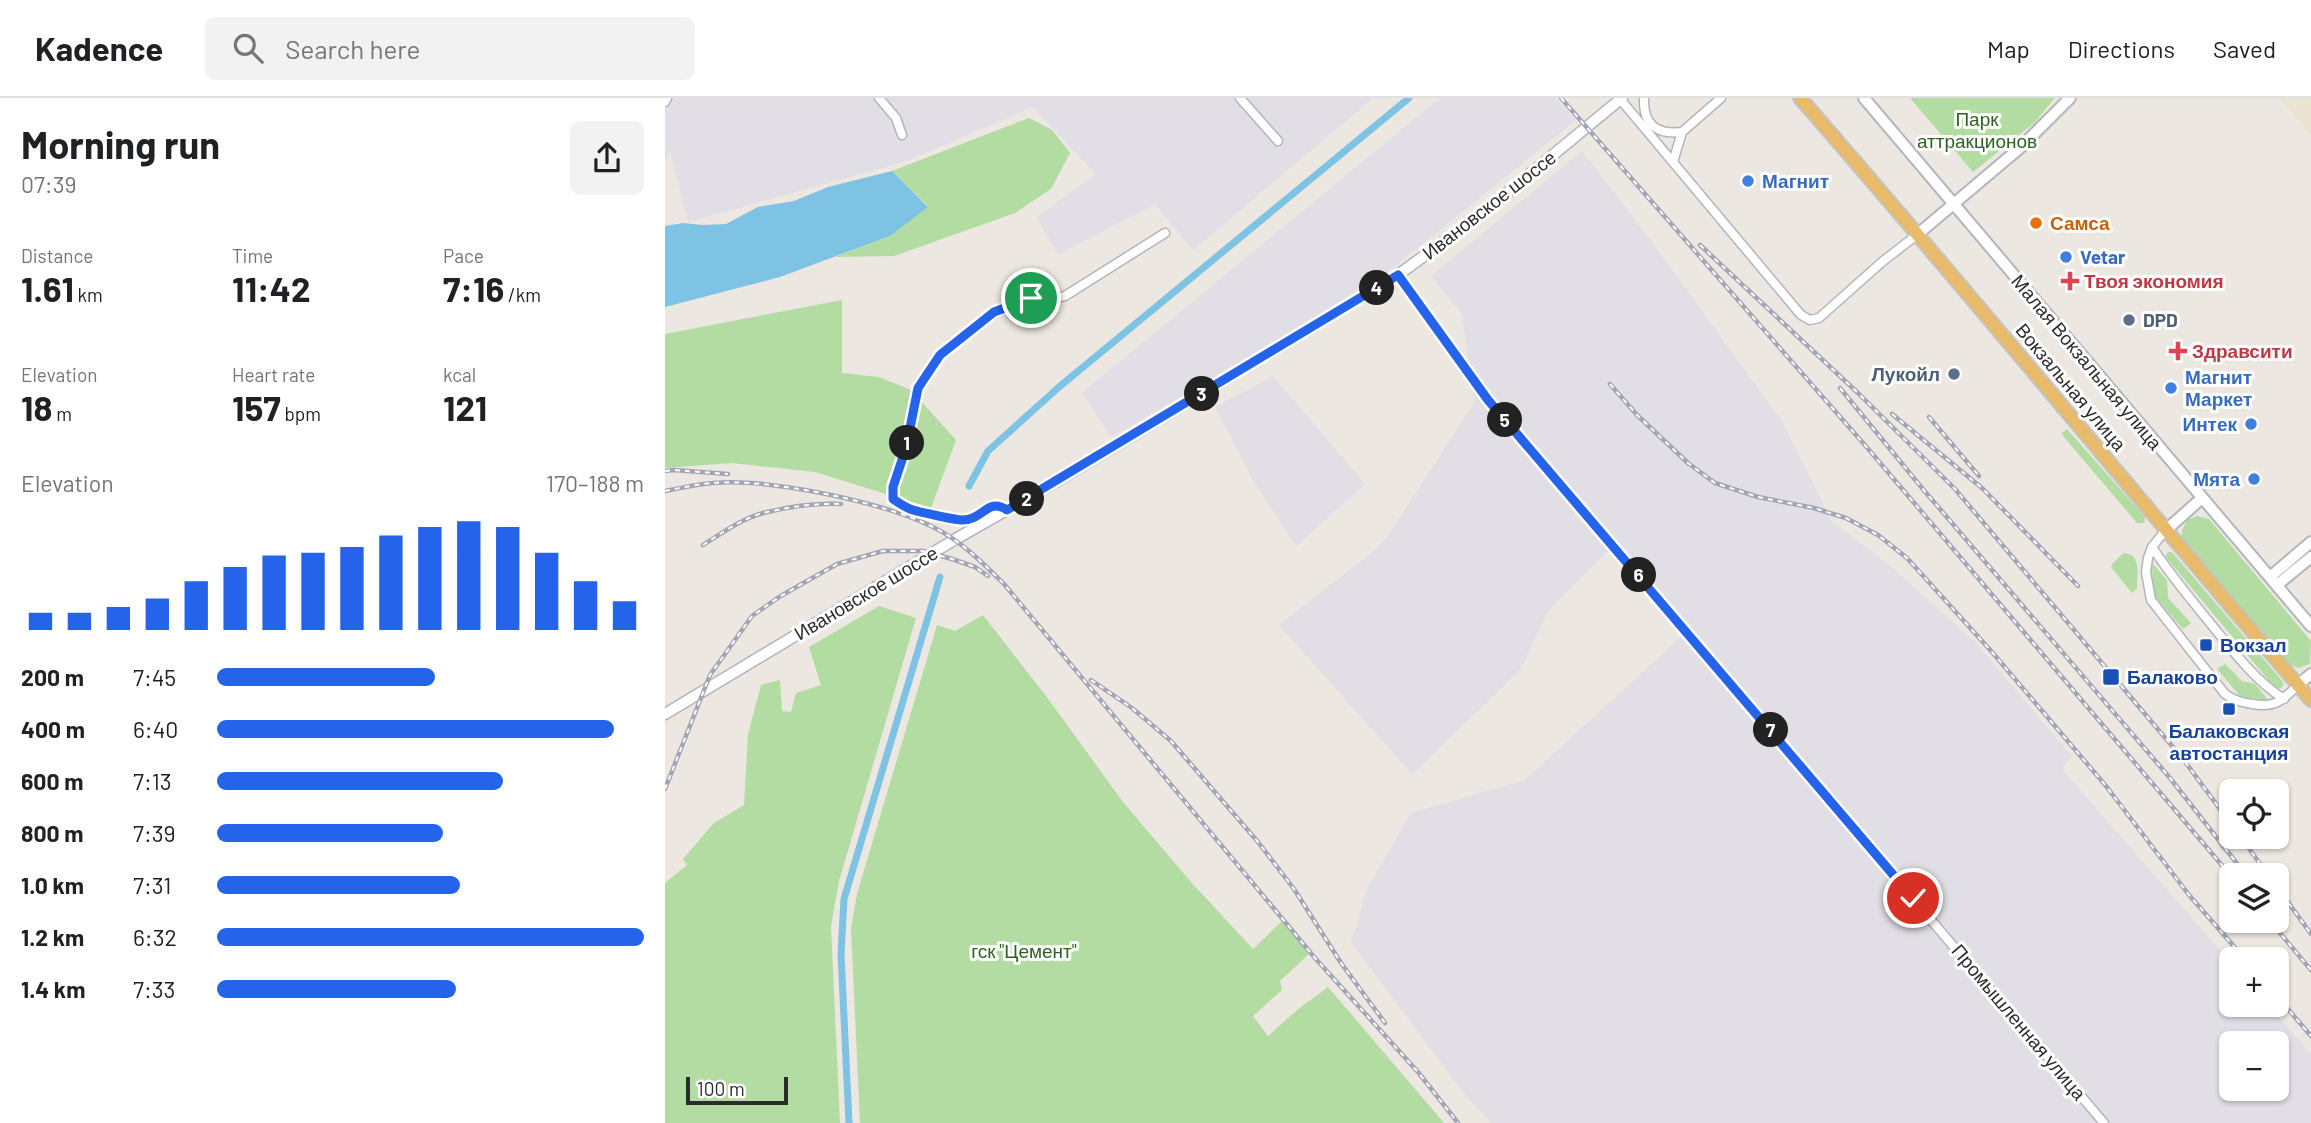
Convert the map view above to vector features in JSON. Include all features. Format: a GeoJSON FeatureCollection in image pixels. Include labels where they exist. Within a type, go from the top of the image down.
{"type":"FeatureCollection","features":[{"type":"Feature","properties":{"kind":"highway","name":"Вокзальная улица"},"geometry":{"type":"LineString","coordinates":[[1800,98],[2311,701]]}},
{"type":"Feature","properties":{"kind":"main road","name":"Малая Вокзальная улица"},"geometry":{"type":"LineString","coordinates":[[1864,98],[2311,626]]}},
{"type":"Feature","properties":{"kind":"main road"},"geometry":{"type":"LineString","coordinates":[[1918,234],[2032,137],[2070,98]]}},
{"type":"Feature","properties":{"kind":"main road"},"geometry":{"type":"LineString","coordinates":[[2165,531],[2202,498]]}},
{"type":"Feature","properties":{"kind":"main road"},"geometry":{"type":"LineString","coordinates":[[2274,581],[2311,542]]}},
{"type":"Feature","properties":{"kind":"main road"},"geometry":{"type":"LineString","coordinates":[[2274,581],[2311,557]]}},
{"type":"Feature","properties":{"kind":"main road"},"geometry":{"type":"LineString","coordinates":[[2298,685],[2311,674]]}},
{"type":"Feature","properties":{"kind":"street"},"geometry":{"type":"LineString","coordinates":[[879,98],[896,118],[902,135]]}},
{"type":"Feature","properties":{"kind":"street"},"geometry":{"type":"LineString","coordinates":[[1240,98],[1278,141]]}},
{"type":"Feature","properties":{"kind":"street"},"geometry":{"type":"LineString","coordinates":[[1594,121],[1609,98]]}},
{"type":"Feature","properties":{"kind":"street"},"geometry":{"type":"LineString","coordinates":[[1644,98],[1643,107],[1648,121],[1656,129],[1669,134],[1682,132]]}},
{"type":"Feature","properties":{"kind":"street"},"geometry":{"type":"LineString","coordinates":[[1673,162],[1682,132],[1721,98]]}},
{"type":"Feature","properties":{"kind":"street"},"geometry":{"type":"LineString","coordinates":[[1621,99],[1801,316],[1810,320],[1819,317],[1918,234]]}},
{"type":"Feature","properties":{"kind":"street","name":"Ивановское шоссе"},"geometry":{"type":"LineString","coordinates":[[665,714],[1398,275],[1485,211],[1621,99]]}},
{"type":"Feature","properties":{"kind":"street"},"geometry":{"type":"LineString","coordinates":[[1007,510],[994,504],[976,517],[959,520],[912,510],[893,499],[893,487],[906,448],[918,388],[940,355],[994,312],[1031,298],[1054,299],[1065,296],[1165,233]]}},
{"type":"Feature","properties":{"kind":"street","name":"Промышленная улица"},"geometry":{"type":"LineString","coordinates":[[1398,275],[1488,400],[2104,1123]]}},
{"type":"Feature","properties":{"kind":"street"},"geometry":{"type":"LineString","coordinates":[[2165,531],[2152,547],[2146,572],[2151,600],[2225,694],[2235,701],[2265,706],[2284,699],[2298,685]]}},
{"type":"Feature","properties":{"kind":"street"},"geometry":{"type":"LineString","coordinates":[[2152,547],[2171,576],[2238,656],[2271,691],[2284,699]]}},
{"type":"Feature","properties":{"kind":"shaded area"},"geometry":{"type":"Polygon","coordinates":[[[665,98],[1373,98],[1193,250],[1155,204],[1058,255],[1037,217],[1096,174],[1033,107],[907,161],[688,222],[670,150],[665,161],[665,98]]]}},
{"type":"Feature","properties":{"kind":"shaded area"},"geometry":{"type":"Polygon","coordinates":[[[1440,98],[1555,98],[1576,120],[1394,267],[1264,350],[1111,437],[1082,393],[1440,98]]]}},
{"type":"Feature","properties":{"kind":"shaded area"},"geometry":{"type":"Polygon","coordinates":[[[2280,98],[2311,98],[2311,136],[2297,119],[2280,98]]]}},
{"type":"Feature","properties":{"kind":"shaded area"},"geometry":{"type":"Polygon","coordinates":[[[1582,151],[1652,242],[1783,423],[1832,522],[1889,565],[1975,642],[2072,757],[2061,768],[2219,949],[2219,1017],[2279,1017],[2311,1054],[2311,1123],[1491,1123],[1466,1096],[1351,942],[1367,889],[1411,813],[1525,780],[1693,626],[1609,550],[1548,611],[1520,670],[1412,774],[1279,625],[1378,548],[1474,403],[1462,314],[1431,276],[1582,151]]]}},
{"type":"Feature","properties":{"kind":"shaded area"},"geometry":{"type":"Polygon","coordinates":[[[1273,376],[1365,484],[1296,546],[1256,485],[1215,407],[1273,376]]]}},
{"type":"Feature","properties":{"kind":"green space","name":"Парк аттракционов"},"geometry":{"type":"Polygon","coordinates":[[[1910,98],[2055,98],[2034,123],[1973,172],[1910,98]]]}},
{"type":"Feature","properties":{"kind":"green space"},"geometry":{"type":"Polygon","coordinates":[[[1029,118],[1052,130],[1070,153],[1051,189],[1015,213],[894,256],[835,257],[890,236],[928,206],[892,171],[1029,118]]]}},
{"type":"Feature","properties":{"kind":"green space"},"geometry":{"type":"Polygon","coordinates":[[[842,300],[842,373],[879,377],[911,390],[956,440],[931,508],[815,472],[732,463],[665,468],[665,334],[842,300]]]}},
{"type":"Feature","properties":{"kind":"green space"},"geometry":{"type":"Polygon","coordinates":[[[2067,429],[2145,517],[2144,523],[2137,523],[2063,436],[2062,433],[2067,429]]]}},
{"type":"Feature","properties":{"kind":"green space"},"geometry":{"type":"Polygon","coordinates":[[[2197,516],[2209,519],[2311,641],[2310,664],[2298,668],[2289,664],[2182,540],[2182,530],[2187,520],[2197,516]]]}},
{"type":"Feature","properties":{"kind":"green space"},"geometry":{"type":"Polygon","coordinates":[[[2172,552],[2283,682],[2281,688],[2275,688],[2165,556],[2172,552]]]}},
{"type":"Feature","properties":{"kind":"green space"},"geometry":{"type":"Polygon","coordinates":[[[2124,553],[2134,557],[2137,566],[2137,589],[2132,593],[2111,567],[2124,553]]]}},
{"type":"Feature","properties":{"kind":"green space"},"geometry":{"type":"Polygon","coordinates":[[[2152,563],[2167,580],[2168,598],[2191,623],[2183,629],[2153,594],[2152,563]]]}},
{"type":"Feature","properties":{"kind":"green space"},"geometry":{"type":"Polygon","coordinates":[[[879,606],[916,618],[839,881],[831,926],[840,1123],[665,1123],[665,883],[687,865],[683,859],[714,823],[744,805],[748,734],[761,685],[780,680],[782,711],[791,712],[796,693],[821,685],[809,647],[879,606]]]}},
{"type":"Feature","properties":{"kind":"green space","name":"гск \"Цемент\""},"geometry":{"type":"Polygon","coordinates":[[[983,615],[1123,802],[1253,949],[1283,920],[1309,954],[1280,981],[1282,990],[1253,1016],[1268,1036],[1328,987],[1444,1123],[860,1123],[851,928],[857,894],[937,625],[955,631],[983,615]]]}},
{"type":"Feature","properties":{"kind":"green space"},"geometry":{"type":"Polygon","coordinates":[[[2225,664],[2242,681],[2255,684],[2269,701],[2240,696],[2217,669],[2225,664]]]}},
{"type":"Feature","properties":{"kind":"water"},"geometry":{"type":"Polygon","coordinates":[[[892,171],[928,207],[890,236],[780,277],[665,307],[665,226],[683,223],[726,224],[758,207],[794,201],[828,187],[892,171]]]}},
{"type":"Feature","properties":{"kind":"waterway"},"geometry":{"type":"LineString","coordinates":[[969,486],[988,451],[1059,387],[1409,98]]}},
{"type":"Feature","properties":{"kind":"waterway"},"geometry":{"type":"LineString","coordinates":[[849,1123],[841,954],[844,899],[940,577]]}},
{"type":"Feature","properties":{"kind":"railway"},"geometry":{"type":"LineString","coordinates":[[1561,98],[1870,451],[2220,863]]}},
{"type":"Feature","properties":{"kind":"railway"},"geometry":{"type":"LineString","coordinates":[[1700,245],[1858,393],[1955,489],[2183,759],[2219,808]]}},
{"type":"Feature","properties":{"kind":"railway"},"geometry":{"type":"LineString","coordinates":[[1610,384],[1637,415],[1688,463],[1715,483],[1758,497],[1814,508],[1846,518],[1878,535],[1907,558],[1992,652],[2106,786],[2189,895],[2234,947]]}},
{"type":"Feature","properties":{"kind":"railway"},"geometry":{"type":"LineString","coordinates":[[1840,388],[2170,778],[2237,863]]}},
{"type":"Feature","properties":{"kind":"railway"},"geometry":{"type":"LineString","coordinates":[[1892,414],[1982,488],[2078,586]]}},
{"type":"Feature","properties":{"kind":"railway"},"geometry":{"type":"LineString","coordinates":[[1929,417],[1979,476]]}},
{"type":"Feature","properties":{"kind":"railway"},"geometry":{"type":"LineString","coordinates":[[665,471],[728,474]]}},
{"type":"Feature","properties":{"kind":"railway"},"geometry":{"type":"LineString","coordinates":[[665,491],[736,482],[794,488],[885,509],[933,527],[962,545],[1004,584],[1315,958],[1418,1072],[1458,1123]]}},
{"type":"Feature","properties":{"kind":"railway"},"geometry":{"type":"LineString","coordinates":[[703,545],[739,523],[763,513],[802,506],[841,504]]}},
{"type":"Feature","properties":{"kind":"railway"},"geometry":{"type":"LineString","coordinates":[[665,789],[710,675],[752,616],[779,597],[837,564],[883,551],[923,551],[975,567],[988,576]]}},
{"type":"Feature","properties":{"kind":"railway"},"geometry":{"type":"LineString","coordinates":[[1091,680],[1132,708],[1171,741],[1258,842],[1294,889],[1341,963],[1385,1023]]}},
{"type":"Feature","properties":{"kind":"railway"},"geometry":{"type":"LineString","coordinates":[[2249,849],[2259,863]]}},
{"type":"Feature","properties":{"kind":"railway"},"geometry":{"type":"LineString","coordinates":[[2289,904],[2311,934]]}},
{"type":"Feature","properties":{"kind":"railway"},"geometry":{"type":"LineString","coordinates":[[2280,933],[2311,970]]}},
{"type":"Feature","properties":{"kind":"railway"},"geometry":{"type":"LineString","coordinates":[[2289,1010],[2311,1036]]}},
{"type":"Feature","properties":{"kind":"place","name":"Магнит"},"geometry":{"type":"Point","coordinates":[1748,181]}},
{"type":"Feature","properties":{"kind":"place","name":"Самса"},"geometry":{"type":"Point","coordinates":[2036,223]}},
{"type":"Feature","properties":{"kind":"place","name":"Vetar"},"geometry":{"type":"Point","coordinates":[2066,257]}},
{"type":"Feature","properties":{"kind":"place","name":"Твоя экономия"},"geometry":{"type":"Point","coordinates":[2070,281]}},
{"type":"Feature","properties":{"kind":"place","name":"DPD"},"geometry":{"type":"Point","coordinates":[2129,320]}},
{"type":"Feature","properties":{"kind":"place","name":"Здравсити"},"geometry":{"type":"Point","coordinates":[2178,351]}},
{"type":"Feature","properties":{"kind":"place","name":"Лукойл"},"geometry":{"type":"Point","coordinates":[1954,374]}},
{"type":"Feature","properties":{"kind":"place","name":"Магнит Маркет"},"geometry":{"type":"Point","coordinates":[2171,388]}},
{"type":"Feature","properties":{"kind":"place","name":"Интек"},"geometry":{"type":"Point","coordinates":[2251,424]}},
{"type":"Feature","properties":{"kind":"place","name":"Мята"},"geometry":{"type":"Point","coordinates":[2254,479]}},
{"type":"Feature","properties":{"kind":"place","name":"Вокзал"},"geometry":{"type":"Point","coordinates":[2206,645]}},
{"type":"Feature","properties":{"kind":"place","name":"Балаково"},"geometry":{"type":"Point","coordinates":[2111,677]}},
{"type":"Feature","properties":{"kind":"place","name":"Балаковская автостанция"},"geometry":{"type":"Point","coordinates":[2229,709]}},
{"type":"Feature","properties":{"kind":"route"},"geometry":{"type":"LineString","coordinates":[[1031,298],[994,312],[940,355],[918,388],[906,448],[893,487],[893,499],[912,510],[959,520],[976,517],[994,504],[1007,510],[1398,275],[1488,400],[1913,898]]}}]}
